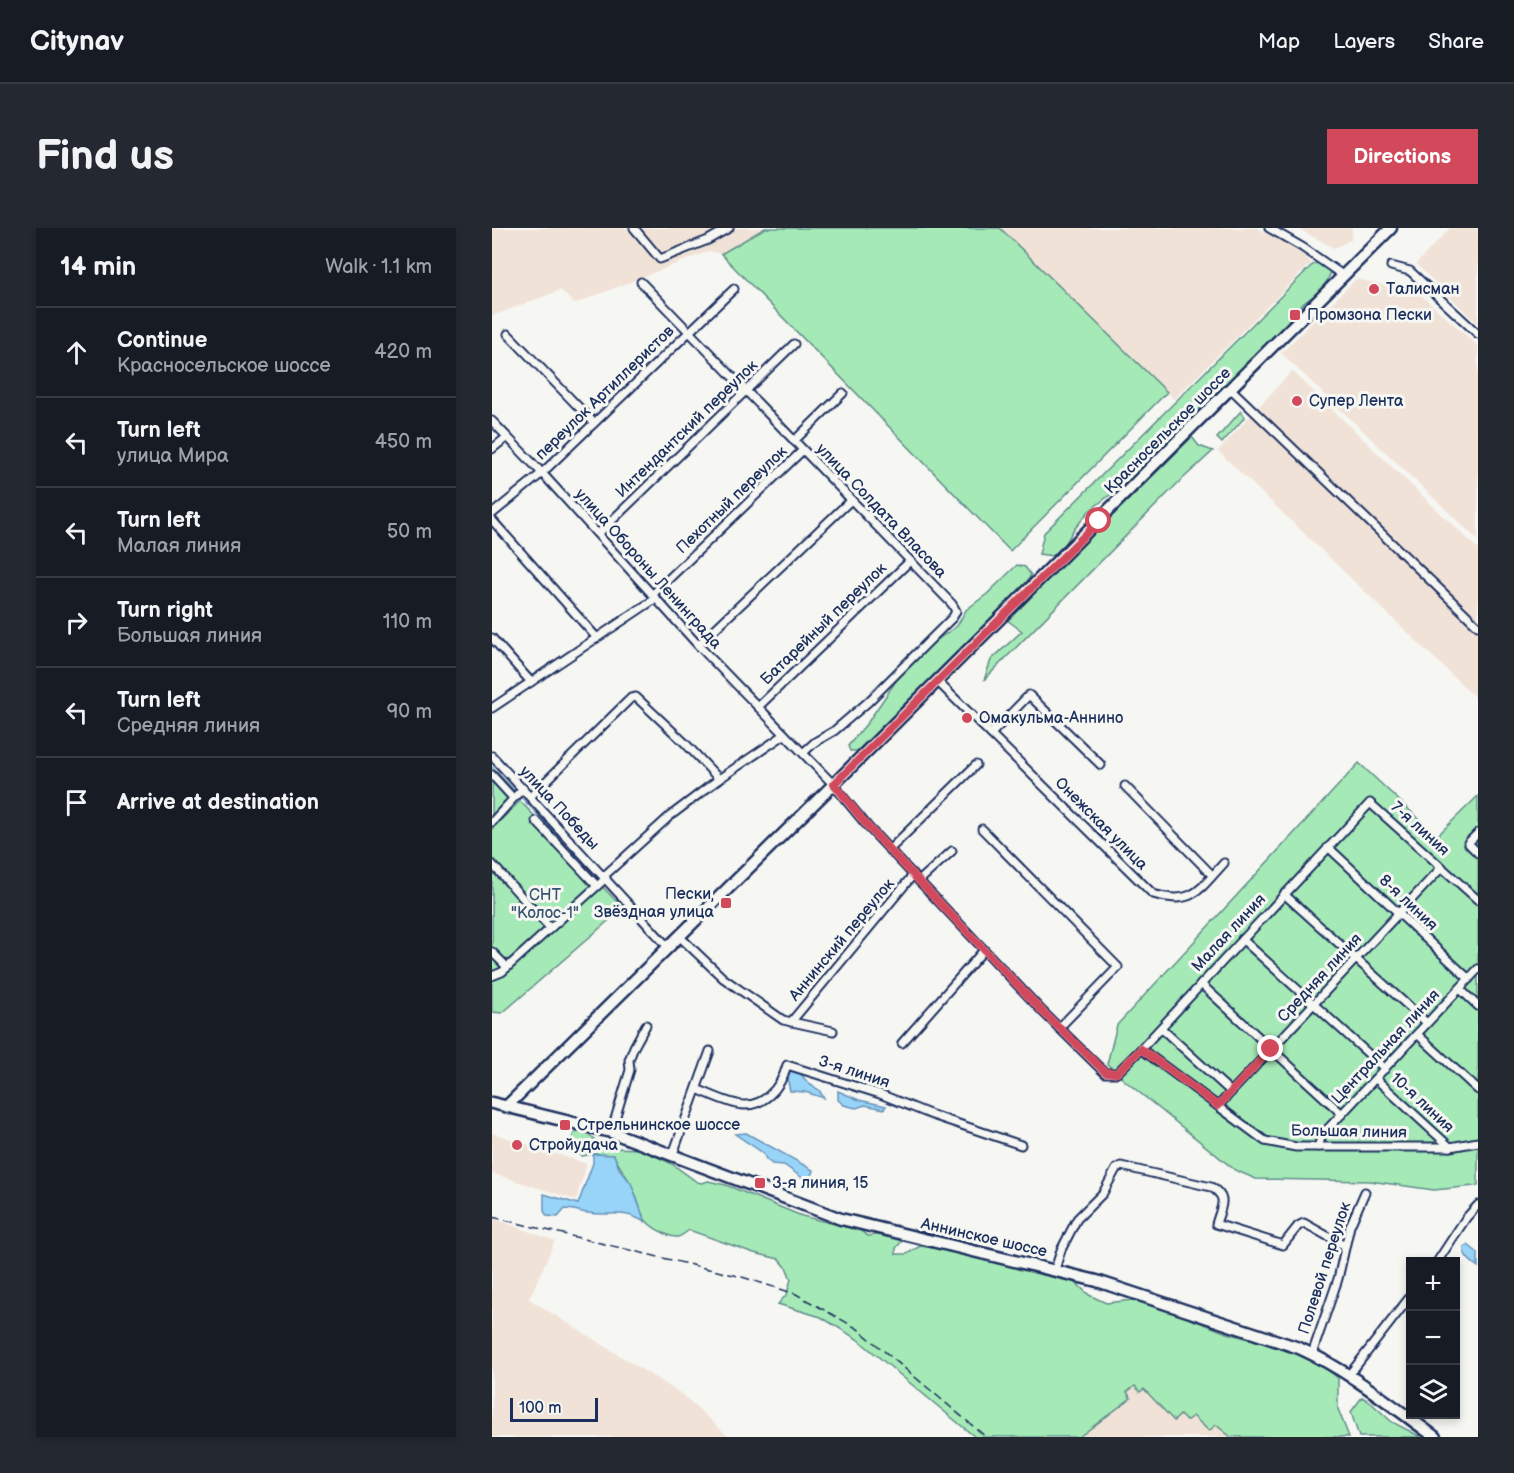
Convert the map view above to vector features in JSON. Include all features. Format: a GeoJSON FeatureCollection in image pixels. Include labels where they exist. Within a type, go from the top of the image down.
{"type":"FeatureCollection","features":[{"type":"Feature","properties":{"kind":"main road","name":"Красносельское шоссе"},"geometry":{"type":"LineString","coordinates":[[835,783],[1391,228]]}},
{"type":"Feature","properties":{"kind":"main road"},"geometry":{"type":"LineString","coordinates":[[508,1105],[835,783]]}},
{"type":"Feature","properties":{"kind":"main road","name":"Аннинское шоссе"},"geometry":{"type":"LineString","coordinates":[[492,1103],[508,1105],[611,1132],[841,1219],[1117,1287],[1312,1354],[1349,1375],[1434,1437]]}},
{"type":"Feature","properties":{"kind":"street"},"geometry":{"type":"LineString","coordinates":[[634,228],[660,259],[708,240],[729,228]]}},
{"type":"Feature","properties":{"kind":"street"},"geometry":{"type":"LineString","coordinates":[[1269,228],[1344,276]]}},
{"type":"Feature","properties":{"kind":"street"},"geometry":{"type":"LineString","coordinates":[[1391,266],[1410,271],[1478,334]]}},
{"type":"Feature","properties":{"kind":"street","name":"улица Солдата Власова"},"geometry":{"type":"LineString","coordinates":[[641,282],[952,604],[956,611],[953,617],[868,702],[834,731],[804,752]]}},
{"type":"Feature","properties":{"kind":"street","name":"переулок Артиллеристов"},"geometry":{"type":"LineString","coordinates":[[492,514],[542,473],[734,288]]}},
{"type":"Feature","properties":{"kind":"street"},"geometry":{"type":"LineString","coordinates":[[508,334],[594,423]]}},
{"type":"Feature","properties":{"kind":"street","name":"Интендантский переулок"},"geometry":{"type":"LineString","coordinates":[[598,534],[795,344]]}},
{"type":"Feature","properties":{"kind":"street"},"geometry":{"type":"LineString","coordinates":[[1231,389],[1478,626]]}},
{"type":"Feature","properties":{"kind":"street","name":"Пехотный переулок"},"geometry":{"type":"LineString","coordinates":[[795,441],[843,393]]}},
{"type":"Feature","properties":{"kind":"street","name":"улица Обороны Ленинграда"},"geometry":{"type":"LineString","coordinates":[[492,421],[698,645],[784,735],[835,783],[869,828],[913,875],[1059,1028],[1105,1072]]}},
{"type":"Feature","properties":{"kind":"street"},"geometry":{"type":"LineString","coordinates":[[492,449],[507,437]]}},
{"type":"Feature","properties":{"kind":"street","name":"Пехотный переулок"},"geometry":{"type":"LineString","coordinates":[[492,708],[597,638],[654,596],[803,450]]}},
{"type":"Feature","properties":{"kind":"street"},"geometry":{"type":"LineString","coordinates":[[698,645],[851,500]]}},
{"type":"Feature","properties":{"kind":"street"},"geometry":{"type":"LineString","coordinates":[[492,520],[597,638]]}},
{"type":"Feature","properties":{"kind":"street","name":"Батарейный переулок"},"geometry":{"type":"LineString","coordinates":[[758,707],[910,561]]}},
{"type":"Feature","properties":{"kind":"street"},"geometry":{"type":"LineString","coordinates":[[492,638],[531,682]]}},
{"type":"Feature","properties":{"kind":"street","name":"Онежская улица"},"geometry":{"type":"LineString","coordinates":[[937,681],[1153,894],[1185,899],[1194,894],[1224,863]]}},
{"type":"Feature","properties":{"kind":"street"},"geometry":{"type":"LineString","coordinates":[[991,734],[1029,695],[1101,765]]}},
{"type":"Feature","properties":{"kind":"street"},"geometry":{"type":"LineString","coordinates":[[531,796],[631,698],[636,697],[719,779]]}},
{"type":"Feature","properties":{"kind":"street"},"geometry":{"type":"LineString","coordinates":[[492,976],[507,967],[670,816],[784,735]]}},
{"type":"Feature","properties":{"kind":"street","name":"улица Победы"},"geometry":{"type":"LineString","coordinates":[[492,756],[668,947]]}},
{"type":"Feature","properties":{"kind":"street"},"geometry":{"type":"LineString","coordinates":[[890,850],[976,765]]}},
{"type":"Feature","properties":{"kind":"street"},"geometry":{"type":"LineString","coordinates":[[492,775],[513,798]]}},
{"type":"Feature","properties":{"kind":"street"},"geometry":{"type":"LineString","coordinates":[[1125,786],[1212,875]]}},
{"type":"Feature","properties":{"kind":"street"},"geometry":{"type":"LineString","coordinates":[[492,822],[523,788]]}},
{"type":"Feature","properties":{"kind":"street","name":"Малая линия"},"geometry":{"type":"LineString","coordinates":[[1105,1072],[1117,1073],[1141,1049],[1370,803]]}},
{"type":"Feature","properties":{"kind":"street","name":"7-я линия"},"geometry":{"type":"LineString","coordinates":[[1370,803],[1478,900]]}},
{"type":"Feature","properties":{"kind":"street"},"geometry":{"type":"LineString","coordinates":[[536,821],[597,886]]}},
{"type":"Feature","properties":{"kind":"street"},"geometry":{"type":"LineString","coordinates":[[982,829],[1118,967],[1059,1028]]}},
{"type":"Feature","properties":{"kind":"street"},"geometry":{"type":"LineString","coordinates":[[1478,833],[1468,843],[1478,853]]}},
{"type":"Feature","properties":{"kind":"street","name":"8-я линия"},"geometry":{"type":"LineString","coordinates":[[1328,847],[1469,979]]}},
{"type":"Feature","properties":{"kind":"street"},"geometry":{"type":"LineString","coordinates":[[919,881],[952,851]]}},
{"type":"Feature","properties":{"kind":"street"},"geometry":{"type":"LineString","coordinates":[[492,864],[550,928]]}},
{"type":"Feature","properties":{"kind":"street","name":"Средняя линия"},"geometry":{"type":"LineString","coordinates":[[1218,1106],[1442,867]]}},
{"type":"Feature","properties":{"kind":"street","name":"Аннинский переулок"},"geometry":{"type":"LineString","coordinates":[[791,1022],[913,875]]}},
{"type":"Feature","properties":{"kind":"street"},"geometry":{"type":"LineString","coordinates":[[1284,894],[1427,1023]]}},
{"type":"Feature","properties":{"kind":"street"},"geometry":{"type":"LineString","coordinates":[[679,936],[723,978],[783,1020],[833,1031]]}},
{"type":"Feature","properties":{"kind":"street","name":"10-я линия"},"geometry":{"type":"LineString","coordinates":[[1242,939],[1385,1070]]}},
{"type":"Feature","properties":{"kind":"street"},"geometry":{"type":"LineString","coordinates":[[902,1043],[984,950]]}},
{"type":"Feature","properties":{"kind":"street"},"geometry":{"type":"LineString","coordinates":[[492,952],[507,967]]}},
{"type":"Feature","properties":{"kind":"street","name":"Центральная линия"},"geometry":{"type":"LineString","coordinates":[[1318,1147],[1322,1134],[1385,1070],[1478,969]]}},
{"type":"Feature","properties":{"kind":"street"},"geometry":{"type":"LineString","coordinates":[[1201,984],[1342,1114]]}},
{"type":"Feature","properties":{"kind":"street"},"geometry":{"type":"LineString","coordinates":[[1460,989],[1478,1006]]}},
{"type":"Feature","properties":{"kind":"street"},"geometry":{"type":"LineString","coordinates":[[611,1132],[630,1070],[629,1060],[646,1025]]}},
{"type":"Feature","properties":{"kind":"street"},"geometry":{"type":"LineString","coordinates":[[1161,1028],[1231,1092]]}},
{"type":"Feature","properties":{"kind":"street"},"geometry":{"type":"LineString","coordinates":[[1417,1034],[1478,1090]]}},
{"type":"Feature","properties":{"kind":"street","name":"Большая линия"},"geometry":{"type":"LineString","coordinates":[[1141,1049],[1265,1141],[1296,1147],[1450,1147],[1478,1142]]}},
{"type":"Feature","properties":{"kind":"street"},"geometry":{"type":"LineString","coordinates":[[673,1154],[710,1051]]}},
{"type":"Feature","properties":{"kind":"street","name":"3-я линия"},"geometry":{"type":"LineString","coordinates":[[696,1089],[735,1104],[749,1106],[771,1095],[779,1085],[787,1065],[880,1094],[932,1115],[1021,1145]]}},
{"type":"Feature","properties":{"kind":"street","name":"10-я линия"},"geometry":{"type":"LineString","coordinates":[[1376,1079],[1450,1147]]}},
{"type":"Feature","properties":{"kind":"street"},"geometry":{"type":"LineString","coordinates":[[1055,1270],[1061,1250],[1077,1219],[1103,1193],[1116,1169],[1121,1166],[1211,1187],[1220,1193],[1223,1200],[1216,1224],[1283,1245],[1298,1226],[1304,1223],[1345,1246]]}},
{"type":"Feature","properties":{"kind":"street","name":"Полевой переулок"},"geometry":{"type":"LineString","coordinates":[[1312,1354],[1338,1278],[1350,1226],[1365,1192]]}},
{"type":"Feature","properties":{"kind":"street"},"geometry":{"type":"LineString","coordinates":[[1441,1257],[1478,1205]]}},
{"type":"Feature","properties":{"kind":"street"},"geometry":{"type":"LineString","coordinates":[[1349,1375],[1406,1302]]}},
{"type":"Feature","properties":{"kind":"shaded area"},"geometry":{"type":"Polygon","coordinates":[[[492,228],[765,228],[721,254],[709,251],[574,304],[561,290],[492,316],[492,228]]]}},
{"type":"Feature","properties":{"kind":"shaded area"},"geometry":{"type":"Polygon","coordinates":[[[1000,228],[1257,228],[1301,252],[1311,263],[1174,399],[1000,228]]]}},
{"type":"Feature","properties":{"kind":"shaded area"},"geometry":{"type":"Polygon","coordinates":[[[1297,228],[1352,228],[1351,240],[1334,248],[1297,228]]]}},
{"type":"Feature","properties":{"kind":"shaded area"},"geometry":{"type":"Polygon","coordinates":[[[1450,228],[1478,228],[1478,324],[1416,264],[1450,228]]]}},
{"type":"Feature","properties":{"kind":"shaded area"},"geometry":{"type":"Polygon","coordinates":[[[1356,279],[1413,288],[1478,346],[1478,540],[1281,353],[1356,279]]]}},
{"type":"Feature","properties":{"kind":"shaded area"},"geometry":{"type":"Polygon","coordinates":[[[1292,371],[1478,549],[1478,700],[1218,451],[1292,371]]]}},
{"type":"Feature","properties":{"kind":"shaded area"},"geometry":{"type":"Polygon","coordinates":[[[492,1133],[587,1164],[576,1200],[492,1173],[492,1133]]]}},
{"type":"Feature","properties":{"kind":"shaded area"},"geometry":{"type":"Polygon","coordinates":[[[492,1218],[555,1241],[529,1299],[683,1395],[729,1437],[492,1437],[492,1218]]]}},
{"type":"Feature","properties":{"kind":"shaded area"},"geometry":{"type":"Polygon","coordinates":[[[1135,1386],[1144,1389],[1174,1420],[1180,1415],[1193,1416],[1209,1430],[1216,1425],[1231,1437],[1079,1437],[1131,1398],[1127,1392],[1135,1386]]]}},
{"type":"Feature","properties":{"kind":"green space"},"geometry":{"type":"Polygon","coordinates":[[[765,228],[1000,228],[1167,392],[1010,551],[721,254],[765,228]]]}},
{"type":"Feature","properties":{"kind":"green space"},"geometry":{"type":"Polygon","coordinates":[[[1318,262],[1331,271],[1322,289],[1296,310],[1286,326],[1141,471],[1089,511],[1072,532],[1062,550],[1053,556],[1039,554],[1044,533],[1311,266],[1318,262]]]}},
{"type":"Feature","properties":{"kind":"green space"},"geometry":{"type":"Polygon","coordinates":[[[1241,411],[1245,417],[1222,443],[1217,438],[1241,411]]]}},
{"type":"Feature","properties":{"kind":"green space"},"geometry":{"type":"Polygon","coordinates":[[[1192,437],[1199,446],[1213,451],[1176,485],[984,680],[991,660],[1022,631],[1007,620],[1192,437]]]}},
{"type":"Feature","properties":{"kind":"green space"},"geometry":{"type":"Polygon","coordinates":[[[1017,565],[1025,567],[1031,575],[1023,588],[857,751],[850,751],[848,746],[868,722],[896,681],[931,644],[957,626],[966,610],[987,594],[1017,565]]]}},
{"type":"Feature","properties":{"kind":"green space"},"geometry":{"type":"Polygon","coordinates":[[[1359,763],[1437,836],[1478,796],[1478,1185],[1434,1190],[1370,1181],[1256,1179],[1235,1170],[1107,1064],[1117,1025],[1359,763]]]}},
{"type":"Feature","properties":{"kind":"green space"},"geometry":{"type":"Polygon","coordinates":[[[492,780],[509,799],[492,818],[492,780]]]}},
{"type":"Feature","properties":{"kind":"green space","name":"СНТ \"Колос-1\""},"geometry":{"type":"Polygon","coordinates":[[[520,801],[623,908],[502,1013],[492,1012],[492,829],[520,801]]]}},
{"type":"Feature","properties":{"kind":"green space"},"geometry":{"type":"Polygon","coordinates":[[[582,1130],[598,1143],[612,1148],[641,1149],[672,1164],[697,1182],[708,1181],[726,1185],[802,1216],[859,1230],[868,1236],[877,1235],[898,1239],[902,1241],[896,1248],[896,1254],[907,1254],[920,1246],[945,1249],[1074,1281],[1089,1295],[1106,1303],[1145,1301],[1227,1333],[1300,1353],[1314,1359],[1338,1378],[1338,1409],[1349,1437],[1231,1437],[1216,1425],[1209,1431],[1193,1416],[1186,1421],[1180,1415],[1174,1421],[1144,1389],[1140,1392],[1135,1386],[1127,1392],[1131,1398],[1079,1437],[975,1437],[857,1339],[821,1317],[778,1304],[787,1294],[791,1279],[786,1267],[779,1259],[754,1253],[689,1230],[679,1237],[674,1237],[650,1225],[645,1220],[631,1184],[614,1155],[582,1156],[572,1149],[571,1141],[574,1133],[582,1130]]]}},
{"type":"Feature","properties":{"kind":"green space"},"geometry":{"type":"Polygon","coordinates":[[[1362,1397],[1392,1422],[1421,1437],[1359,1437],[1351,1412],[1362,1397]]]}},
{"type":"Feature","properties":{"kind":"water"},"geometry":{"type":"Polygon","coordinates":[[[790,1069],[799,1072],[809,1084],[819,1090],[824,1098],[805,1092],[790,1091],[788,1082],[790,1069]]]}},
{"type":"Feature","properties":{"kind":"water"},"geometry":{"type":"Polygon","coordinates":[[[838,1091],[859,1100],[886,1106],[884,1109],[865,1105],[856,1108],[844,1105],[838,1100],[838,1091]]]}},
{"type":"Feature","properties":{"kind":"water"},"geometry":{"type":"Polygon","coordinates":[[[746,1133],[813,1170],[811,1177],[804,1179],[784,1165],[772,1164],[763,1153],[735,1134],[746,1133]]]}},
{"type":"Feature","properties":{"kind":"water"},"geometry":{"type":"Polygon","coordinates":[[[593,1154],[614,1155],[619,1168],[631,1183],[645,1222],[629,1215],[585,1213],[568,1209],[565,1209],[558,1217],[547,1216],[544,1211],[544,1194],[578,1204],[593,1163],[593,1154]]]}},
{"type":"Feature","properties":{"kind":"water"},"geometry":{"type":"Polygon","coordinates":[[[1468,1245],[1478,1253],[1478,1267],[1466,1256],[1464,1247],[1468,1245]]]}},
{"type":"Feature","properties":{"kind":"waterway"},"geometry":{"type":"LineString","coordinates":[[492,767],[515,791]]}},
{"type":"Feature","properties":{"kind":"waterway"},"geometry":{"type":"LineString","coordinates":[[501,817],[520,796],[599,879]]}},
{"type":"Feature","properties":{"kind":"waterway"},"geometry":{"type":"LineString","coordinates":[[604,884],[621,902]]}},
{"type":"Feature","properties":{"kind":"railway"},"geometry":{"type":"LineString","coordinates":[[492,1217],[742,1277],[796,1294],[858,1329],[986,1437]]}},
{"type":"Feature","properties":{"kind":"place","name":"Талисман"},"geometry":{"type":"Point","coordinates":[1374,289]}},
{"type":"Feature","properties":{"kind":"place","name":"Промзона Пески"},"geometry":{"type":"Point","coordinates":[1295,315]}},
{"type":"Feature","properties":{"kind":"place","name":"Супер Лента"},"geometry":{"type":"Point","coordinates":[1297,401]}},
{"type":"Feature","properties":{"kind":"place","name":"Омакульма-Аннино"},"geometry":{"type":"Point","coordinates":[967,718]}},
{"type":"Feature","properties":{"kind":"place","name":"Пески, Звёздная улица"},"geometry":{"type":"Point","coordinates":[726,903]}},
{"type":"Feature","properties":{"kind":"place","name":"Стрельнинское шоссе"},"geometry":{"type":"Point","coordinates":[565,1125]}},
{"type":"Feature","properties":{"kind":"place","name":"Стройудача"},"geometry":{"type":"Point","coordinates":[517,1145]}},
{"type":"Feature","properties":{"kind":"place","name":"3-я линия, 15"},"geometry":{"type":"Point","coordinates":[760,1183]}},
{"type":"Feature","properties":{"kind":"route"},"geometry":{"type":"LineString","coordinates":[[1099,521],[834,784],[869,828],[1043,1012],[1105,1072],[1117,1073],[1141,1049],[1218,1106],[1271,1049]]}}]}
